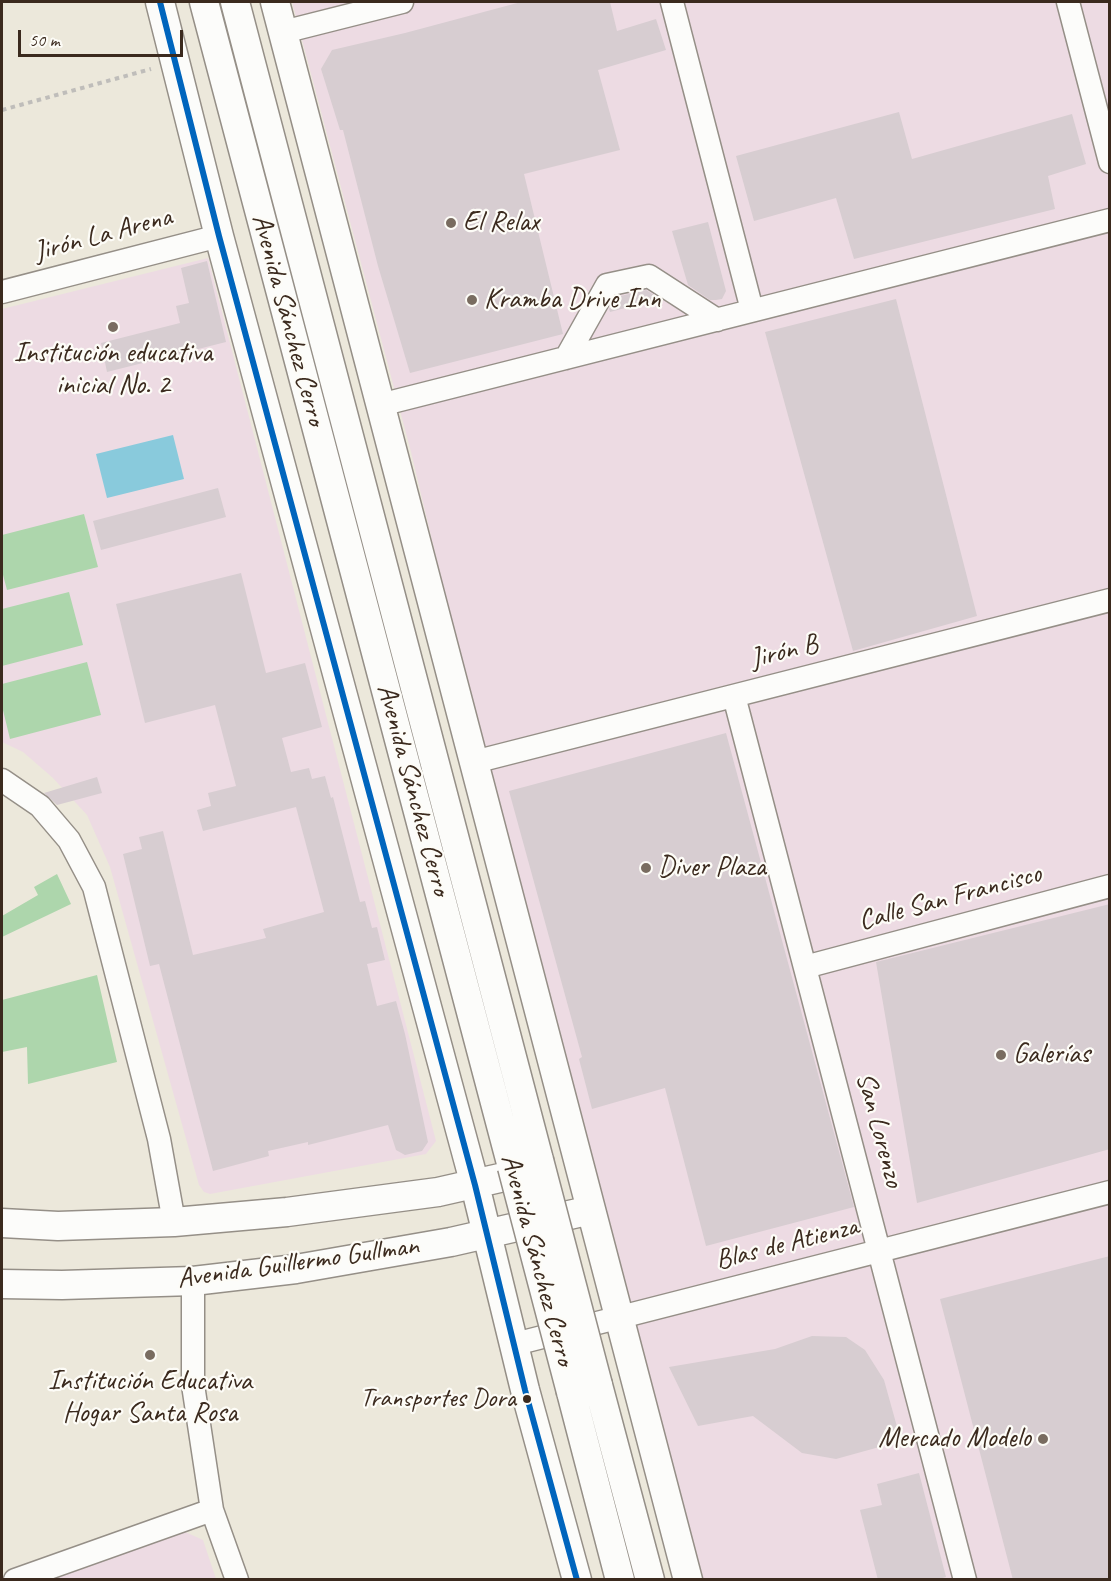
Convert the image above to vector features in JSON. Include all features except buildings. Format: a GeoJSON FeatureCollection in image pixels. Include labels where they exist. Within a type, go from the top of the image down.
{"type":"FeatureCollection","features":[{"type":"Feature","properties":{"kind":"main road","name":"Avenida Sánchez Cerro"},"geometry":{"type":"LineString","coordinates":[[160,2],[219,236],[475,1185],[577,1580]]}},
{"type":"Feature","properties":{"kind":"main road","name":"Avenida Sánchez Cerro"},"geometry":{"type":"LineString","coordinates":[[204,2],[620,1580]]}},
{"type":"Feature","properties":{"kind":"main road","name":"Avenida Sánchez Cerro"},"geometry":{"type":"LineString","coordinates":[[235,2],[650,1580]]}},
{"type":"Feature","properties":{"kind":"main road"},"geometry":{"type":"LineString","coordinates":[[276,2],[688,1580]]}},
{"type":"Feature","properties":{"kind":"main road"},"geometry":{"type":"LineString","coordinates":[[315,312],[332,222]]}},
{"type":"Feature","properties":{"kind":"main road","name":"Avenida Guillermo Gullman"},"geometry":{"type":"LineString","coordinates":[[2,1223],[58,1226],[174,1222],[287,1212],[438,1192],[578,1160]]}},
{"type":"Feature","properties":{"kind":"main road","name":"Avenida Guillermo Gullman"},"geometry":{"type":"LineString","coordinates":[[2,1284],[62,1285],[193,1281],[296,1269],[451,1242],[591,1210]]}},
{"type":"Feature","properties":{"kind":"street"},"geometry":{"type":"LineString","coordinates":[[283,32],[402,2]]}},
{"type":"Feature","properties":{"kind":"street"},"geometry":{"type":"LineString","coordinates":[[672,2],[752,310]]}},
{"type":"Feature","properties":{"kind":"street"},"geometry":{"type":"LineString","coordinates":[[1068,2],[1110,162]]}},
{"type":"Feature","properties":{"kind":"street"},"geometry":{"type":"LineString","coordinates":[[380,405],[1110,220]]}},
{"type":"Feature","properties":{"kind":"street","name":"Jirón La Arena"},"geometry":{"type":"LineString","coordinates":[[2,292],[219,236]]}},
{"type":"Feature","properties":{"kind":"street"},"geometry":{"type":"LineString","coordinates":[[566,357],[608,285],[650,276],[717,320]]}},
{"type":"Feature","properties":{"kind":"street","name":"Jirón B"},"geometry":{"type":"LineString","coordinates":[[474,762],[1110,600]]}},
{"type":"Feature","properties":{"kind":"street","name":"San Lorenzo"},"geometry":{"type":"LineString","coordinates":[[734,696],[965,1580]]}},
{"type":"Feature","properties":{"kind":"street"},"geometry":{"type":"LineString","coordinates":[[2,780],[40,806],[69,840],[94,887],[159,1138],[174,1222]]}},
{"type":"Feature","properties":{"kind":"street","name":"Calle San Francisco"},"geometry":{"type":"LineString","coordinates":[[805,967],[1110,886]]}},
{"type":"Feature","properties":{"kind":"street","name":"Blas de Atienza"},"geometry":{"type":"LineString","coordinates":[[515,1344],[1110,1192]]}},
{"type":"Feature","properties":{"kind":"street"},"geometry":{"type":"LineString","coordinates":[[193,1281],[193,1385],[212,1510],[237,1580]]}},
{"type":"Feature","properties":{"kind":"street"},"geometry":{"type":"LineString","coordinates":[[15,1580],[212,1510]]}},
{"type":"Feature","properties":{"kind":"path"},"geometry":{"type":"LineString","coordinates":[[2,110],[175,62]]}},
{"type":"Feature","properties":{"kind":"shaded area"},"geometry":{"type":"Polygon","coordinates":[[[292,2],[1109,2],[1109,1579],[679,1579],[411,452],[292,2]]]}},
{"type":"Feature","properties":{"kind":"shaded area"},"geometry":{"type":"Polygon","coordinates":[[[208,258],[436,1141],[426,1154],[210,1194],[204,1192],[199,1185],[110,867],[87,815],[53,778],[23,752],[2,742],[2,309],[208,258]]]}},
{"type":"Feature","properties":{"kind":"shaded area"},"geometry":{"type":"Polygon","coordinates":[[[181,1530],[203,1540],[216,1579],[47,1580],[181,1530]]]}},
{"type":"Feature","properties":{"kind":"green space"},"geometry":{"type":"Polygon","coordinates":[[[84,514],[98,567],[7,590],[2,571],[2,535],[84,514]]]}},
{"type":"Feature","properties":{"kind":"green space"},"geometry":{"type":"Polygon","coordinates":[[[69,592],[83,645],[2,666],[2,609],[69,592]]]}},
{"type":"Feature","properties":{"kind":"green space"},"geometry":{"type":"Polygon","coordinates":[[[87,662],[101,715],[10,739],[2,706],[2,684],[87,662]]]}},
{"type":"Feature","properties":{"kind":"green space"},"geometry":{"type":"Polygon","coordinates":[[[57,874],[71,904],[2,937],[2,916],[38,895],[34,887],[57,874]]]}},
{"type":"Feature","properties":{"kind":"green space"},"geometry":{"type":"Polygon","coordinates":[[[97,975],[117,1062],[28,1084],[27,1047],[2,1052],[2,1000],[97,975]]]}},
{"type":"Feature","properties":{"kind":"water"},"geometry":{"type":"Polygon","coordinates":[[[173,435],[184,479],[107,498],[96,454],[173,435]]]}},
{"type":"Feature","properties":{"kind":"transit line"},"geometry":{"type":"LineString","coordinates":[[160,2],[219,236],[475,1185],[525,1390],[577,1580]]}},
{"type":"Feature","properties":{"kind":"place","name":"El Relax"},"geometry":{"type":"Point","coordinates":[451,223]}},
{"type":"Feature","properties":{"kind":"place","name":"Kramba Drive Inn"},"geometry":{"type":"Point","coordinates":[472,300]}},
{"type":"Feature","properties":{"kind":"place","name":"Institución educativa inicial No. 2"},"geometry":{"type":"Point","coordinates":[113,327]}},
{"type":"Feature","properties":{"kind":"place","name":"Diver Plaza"},"geometry":{"type":"Point","coordinates":[646,868]}},
{"type":"Feature","properties":{"kind":"place","name":"Galerías"},"geometry":{"type":"Point","coordinates":[1001,1055]}},
{"type":"Feature","properties":{"kind":"place","name":"Institución Educativa Hogar Santa Rosa"},"geometry":{"type":"Point","coordinates":[150,1355]}},
{"type":"Feature","properties":{"kind":"place","name":"Transportes Dora"},"geometry":{"type":"Point","coordinates":[527,1399]}},
{"type":"Feature","properties":{"kind":"place","name":"Mercado Modelo"},"geometry":{"type":"Point","coordinates":[1043,1439]}}]}
